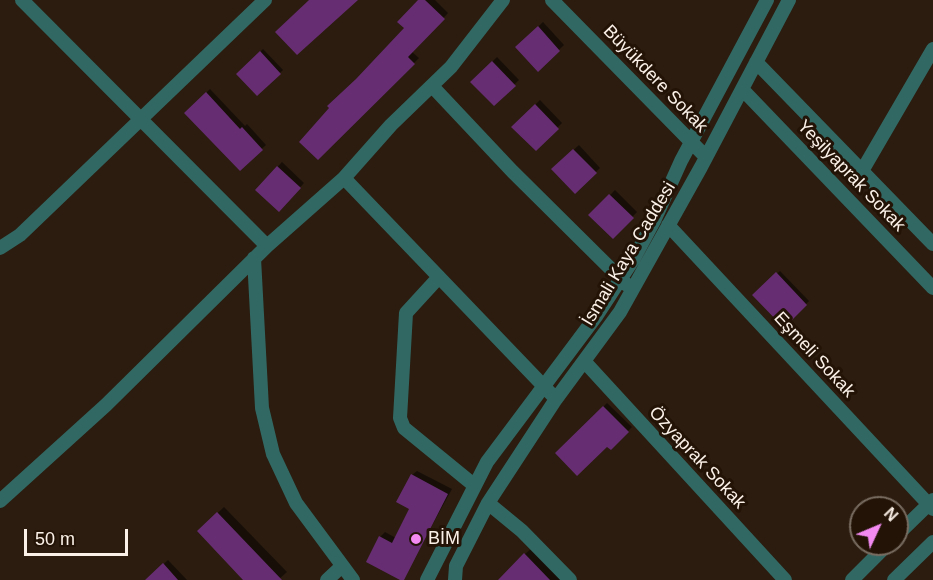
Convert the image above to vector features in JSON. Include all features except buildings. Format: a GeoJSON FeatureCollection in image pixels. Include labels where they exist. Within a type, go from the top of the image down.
{"type":"FeatureCollection","features":[{"type":"Feature","properties":{"kind":"street"},"geometry":{"type":"LineString","coordinates":[[22,0],[267,246]]}},
{"type":"Feature","properties":{"kind":"street"},"geometry":{"type":"LineString","coordinates":[[0,248],[20,235],[265,0]]}},
{"type":"Feature","properties":{"kind":"street"},"geometry":{"type":"LineString","coordinates":[[0,501],[105,405],[254,258],[344,178],[391,125],[451,67],[503,0]]}},
{"type":"Feature","properties":{"kind":"street","name":"Büyükdere Sokak"},"geometry":{"type":"LineString","coordinates":[[552,0],[706,158]]}},
{"type":"Feature","properties":{"kind":"street"},"geometry":{"type":"LineString","coordinates":[[427,580],[487,462],[621,279],[654,221],[691,141],[767,0]]}},
{"type":"Feature","properties":{"kind":"street","name":"İsmali Kaya Caddesi"},"geometry":{"type":"LineString","coordinates":[[455,580],[456,566],[488,502],[555,399],[620,312],[706,158],[789,0]]}},
{"type":"Feature","properties":{"kind":"street"},"geometry":{"type":"LineString","coordinates":[[862,171],[933,49]]}},
{"type":"Feature","properties":{"kind":"street","name":"Yeşilyaprak Sokak"},"geometry":{"type":"LineString","coordinates":[[756,62],[933,244]]}},
{"type":"Feature","properties":{"kind":"street"},"geometry":{"type":"LineString","coordinates":[[432,86],[512,171],[632,290]]}},
{"type":"Feature","properties":{"kind":"street","name":"Yeşilyaprak Sokak"},"geometry":{"type":"LineString","coordinates":[[742,89],[933,288]]}},
{"type":"Feature","properties":{"kind":"street"},"geometry":{"type":"LineString","coordinates":[[344,178],[555,399]]}},
{"type":"Feature","properties":{"kind":"street","name":"Eşmeli Sokak"},"geometry":{"type":"LineString","coordinates":[[668,225],[932,504]]}},
{"type":"Feature","properties":{"kind":"street"},"geometry":{"type":"LineString","coordinates":[[254,258],[262,408],[273,453],[296,503],[353,579]]}},
{"type":"Feature","properties":{"kind":"street"},"geometry":{"type":"LineString","coordinates":[[439,277],[405,312],[400,418],[404,428],[475,486]]}},
{"type":"Feature","properties":{"kind":"street","name":"Özyaprak Sokak"},"geometry":{"type":"LineString","coordinates":[[584,361],[785,580]]}},
{"type":"Feature","properties":{"kind":"street"},"geometry":{"type":"LineString","coordinates":[[488,502],[522,531],[570,580]]}},
{"type":"Feature","properties":{"kind":"street"},"geometry":{"type":"LineString","coordinates":[[909,524],[932,504]]}},
{"type":"Feature","properties":{"kind":"street"},"geometry":{"type":"LineString","coordinates":[[894,580],[933,542]]}},
{"type":"Feature","properties":{"kind":"street"},"geometry":{"type":"LineString","coordinates":[[852,580],[876,556]]}},
{"type":"Feature","properties":{"kind":"street"},"geometry":{"type":"LineString","coordinates":[[327,580],[342,566]]}},
{"type":"Feature","properties":{"kind":"place","name":"BİM"},"geometry":{"type":"Point","coordinates":[416,539]}}]}
